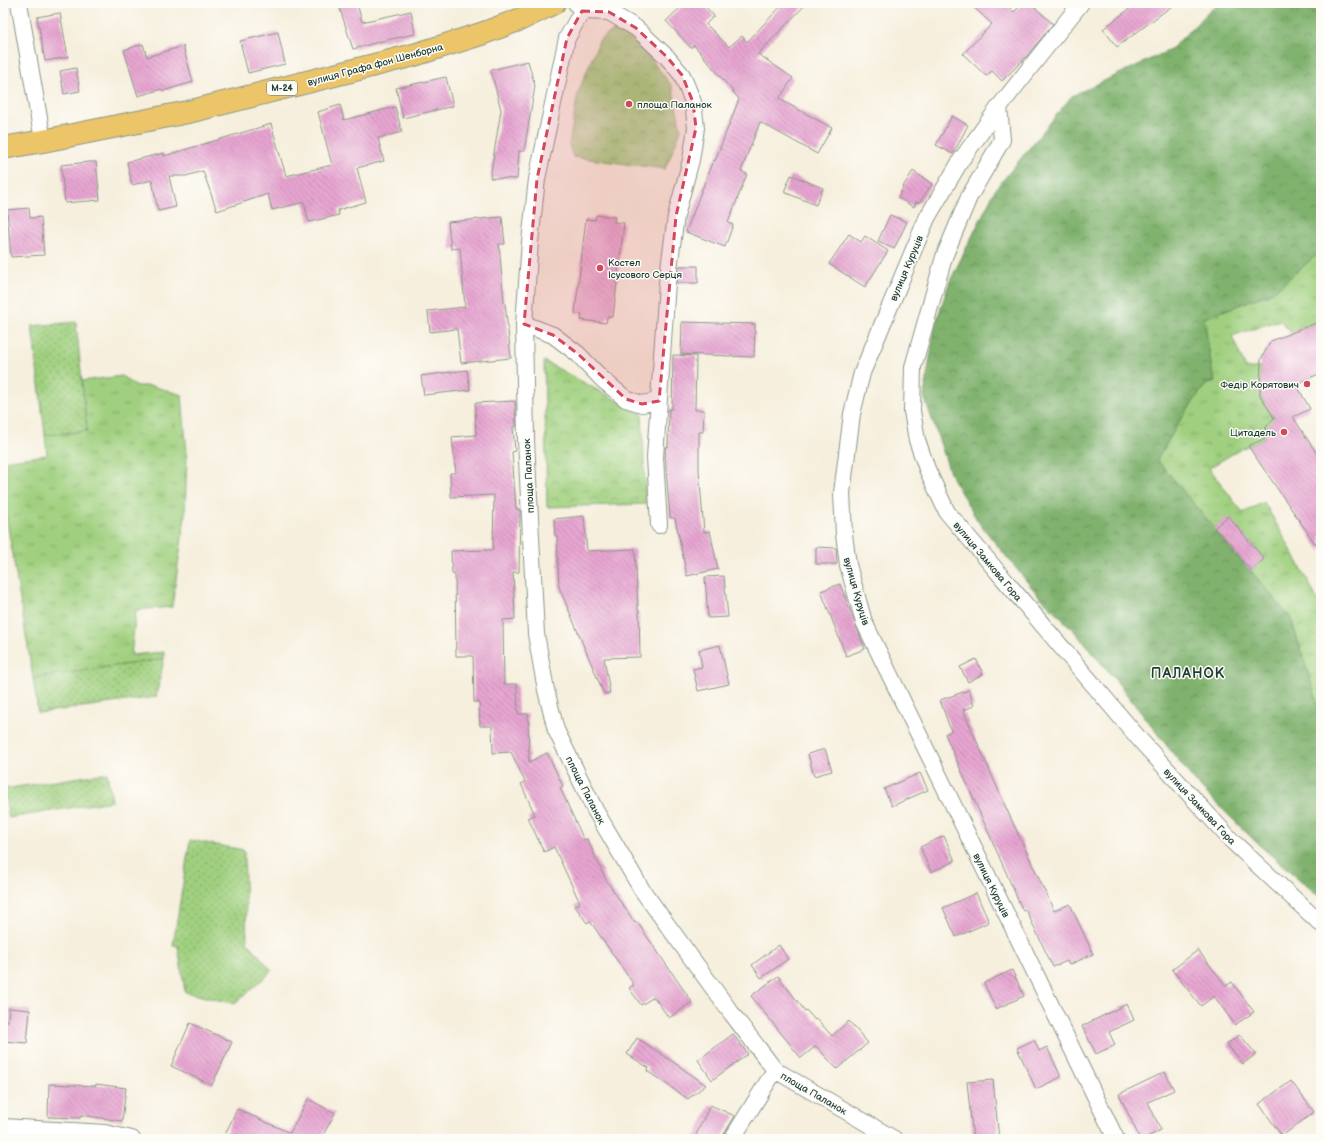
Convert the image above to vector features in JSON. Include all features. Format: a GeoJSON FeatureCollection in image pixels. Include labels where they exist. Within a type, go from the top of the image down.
{"type":"FeatureCollection","features":[{"type":"Feature","properties":{"kind":"highway","name":"вулиця Графа фон Шенборна"},"geometry":{"type":"LineString","coordinates":[[3,148],[188,112],[414,55],[488,32],[521,19],[554,3]]}},
{"type":"Feature","properties":{"kind":"street"},"geometry":{"type":"LineString","coordinates":[[19,3],[43,141]]}},
{"type":"Feature","properties":{"kind":"street","name":"вулиця Куруців"},"geometry":{"type":"LineString","coordinates":[[1081,3],[999,107],[961,160],[927,218],[862,373],[852,414],[842,493],[848,565],[864,622],[1116,1139]]}},
{"type":"Feature","properties":{"kind":"street","name":"площа Паланок"},"geometry":{"type":"LineString","coordinates":[[659,525],[655,457],[668,284],[676,216],[691,160],[696,128],[693,102],[682,75],[668,57],[636,28],[609,12],[579,7],[567,38],[537,179],[530,242],[524,324],[526,440],[536,634],[546,690],[556,730],[595,810],[642,890],[732,1014],[775,1070],[894,1139]]}},
{"type":"Feature","properties":{"kind":"street","name":"вулиця Замкова Гора"},"geometry":{"type":"LineString","coordinates":[[999,107],[1002,140],[969,197],[944,257],[913,367],[912,411],[917,440],[926,469],[947,512],[1141,741],[1232,841],[1321,924]]}},
{"type":"Feature","properties":{"kind":"street"},"geometry":{"type":"LineString","coordinates":[[524,324],[553,335],[578,354],[602,379],[626,399],[642,404],[659,401]]}},
{"type":"Feature","properties":{"kind":"street"},"geometry":{"type":"LineString","coordinates":[[732,1139],[775,1070]]}},
{"type":"Feature","properties":{"kind":"street"},"geometry":{"type":"LineString","coordinates":[[3,1127],[105,1134],[132,1139]]}},
{"type":"Feature","properties":{"kind":"highlighted area"},"geometry":{"type":"Polygon","coordinates":[[[582,11],[609,12],[636,28],[667,57],[682,75],[693,102],[696,128],[676,216],[659,401],[642,404],[626,399],[578,354],[553,335],[524,324],[537,179],[567,38],[582,11]]]}},
{"type":"Feature","properties":{"kind":"green space"},"geometry":{"type":"Polygon","coordinates":[[[1218,3],[1321,3],[1321,251],[1273,292],[1204,318],[1212,371],[1215,381],[1206,384],[1180,420],[1157,460],[1291,619],[1321,714],[1321,898],[1258,844],[1196,783],[1117,682],[1076,633],[1038,595],[979,523],[952,478],[924,396],[935,325],[950,281],[995,190],[1072,96],[1170,50],[1218,3]]]}},
{"type":"Feature","properties":{"kind":"green space"},"geometry":{"type":"Polygon","coordinates":[[[613,31],[631,34],[672,86],[681,130],[665,169],[573,157],[569,145],[578,93],[600,39],[613,31]]]}},
{"type":"Feature","properties":{"kind":"green space"},"geometry":{"type":"Polygon","coordinates":[[[1321,251],[1321,321],[1291,333],[1280,320],[1232,336],[1246,369],[1261,367],[1260,395],[1276,422],[1266,427],[1264,434],[1265,438],[1237,451],[1209,468],[1243,513],[1264,502],[1304,573],[1321,607],[1321,704],[1318,705],[1291,619],[1251,571],[1264,558],[1228,517],[1214,528],[1157,460],[1180,420],[1206,384],[1215,381],[1212,371],[1204,318],[1273,292],[1321,251]]]}},
{"type":"Feature","properties":{"kind":"green space"},"geometry":{"type":"Polygon","coordinates":[[[76,322],[87,431],[45,435],[32,326],[76,322]]]}},
{"type":"Feature","properties":{"kind":"green space"},"geometry":{"type":"Polygon","coordinates":[[[544,361],[642,414],[646,504],[547,507],[544,361]]]}},
{"type":"Feature","properties":{"kind":"green space"},"geometry":{"type":"Polygon","coordinates":[[[122,376],[135,386],[152,386],[182,395],[187,454],[185,517],[172,607],[136,610],[131,655],[164,652],[164,659],[33,678],[3,497],[3,461],[47,455],[45,435],[87,431],[82,381],[122,376]]]}},
{"type":"Feature","properties":{"kind":"green space"},"geometry":{"type":"Polygon","coordinates":[[[164,659],[156,697],[38,713],[33,678],[164,659]]]}},
{"type":"Feature","properties":{"kind":"green space"},"geometry":{"type":"Polygon","coordinates":[[[107,773],[112,801],[9,818],[3,789],[107,773]]]}},
{"type":"Feature","properties":{"kind":"green space"},"geometry":{"type":"Polygon","coordinates":[[[190,840],[244,850],[247,941],[272,971],[235,1004],[185,992],[178,946],[173,945],[190,840]]]}},
{"type":"Feature","properties":{"kind":"building"},"geometry":{"type":"Polygon","coordinates":[[[338,3],[357,3],[362,22],[411,11],[415,34],[353,49],[338,3]]]}},
{"type":"Feature","properties":{"kind":"building"},"geometry":{"type":"Polygon","coordinates":[[[685,3],[702,3],[714,16],[706,24],[729,47],[742,36],[747,42],[784,3],[807,3],[758,54],[793,78],[779,99],[832,128],[817,154],[760,122],[741,171],[747,174],[728,223],[733,225],[725,247],[686,232],[713,160],[715,161],[739,99],[694,45],[691,48],[666,21],[685,3]]]}},
{"type":"Feature","properties":{"kind":"building"},"geometry":{"type":"Polygon","coordinates":[[[969,3],[1005,3],[1014,12],[1023,3],[1030,3],[1053,24],[1026,57],[1002,81],[992,71],[986,76],[963,54],[992,24],[969,3]]]}},
{"type":"Feature","properties":{"kind":"building"},"geometry":{"type":"Polygon","coordinates":[[[1137,3],[1176,3],[1117,47],[1103,29],[1137,3]]]}},
{"type":"Feature","properties":{"kind":"building"},"geometry":{"type":"Polygon","coordinates":[[[60,13],[68,57],[45,61],[37,17],[60,13]]]}},
{"type":"Feature","properties":{"kind":"building"},"geometry":{"type":"Polygon","coordinates":[[[278,32],[285,64],[248,73],[240,41],[278,32]]]}},
{"type":"Feature","properties":{"kind":"building"},"geometry":{"type":"Polygon","coordinates":[[[143,44],[147,57],[183,46],[193,82],[163,91],[162,89],[138,96],[124,50],[143,44]]]}},
{"type":"Feature","properties":{"kind":"building"},"geometry":{"type":"Polygon","coordinates":[[[528,61],[535,86],[524,151],[519,151],[517,179],[490,178],[501,110],[491,70],[528,61]]]}},
{"type":"Feature","properties":{"kind":"building"},"geometry":{"type":"Polygon","coordinates":[[[76,68],[80,91],[64,94],[60,71],[76,68]]]}},
{"type":"Feature","properties":{"kind":"building"},"geometry":{"type":"Polygon","coordinates":[[[446,77],[453,106],[403,118],[396,88],[446,77]]]}},
{"type":"Feature","properties":{"kind":"building"},"geometry":{"type":"Polygon","coordinates":[[[340,105],[344,120],[395,107],[402,132],[378,138],[384,161],[357,168],[366,202],[338,210],[339,215],[309,222],[304,202],[272,210],[268,194],[217,211],[203,171],[186,176],[169,176],[176,207],[158,211],[152,180],[132,185],[127,162],[164,153],[164,156],[271,124],[286,176],[332,165],[318,112],[340,105]]]}},
{"type":"Feature","properties":{"kind":"building"},"geometry":{"type":"Polygon","coordinates":[[[952,116],[968,125],[953,154],[936,145],[952,116]]]}},
{"type":"Feature","properties":{"kind":"building"},"geometry":{"type":"Polygon","coordinates":[[[96,162],[100,200],[65,203],[61,165],[96,162]]]}},
{"type":"Feature","properties":{"kind":"building"},"geometry":{"type":"Polygon","coordinates":[[[913,171],[932,184],[919,203],[916,202],[914,207],[898,198],[913,171]]]}},
{"type":"Feature","properties":{"kind":"building"},"geometry":{"type":"Polygon","coordinates":[[[791,175],[823,188],[816,205],[784,192],[791,175]]]}},
{"type":"Feature","properties":{"kind":"building"},"geometry":{"type":"Polygon","coordinates":[[[29,208],[30,218],[41,217],[44,255],[11,257],[7,210],[29,208]]]}},
{"type":"Feature","properties":{"kind":"building","name":"Костел Ісусового Серця"},"geometry":{"type":"Polygon","coordinates":[[[596,215],[615,217],[614,222],[624,223],[613,317],[607,317],[606,323],[581,320],[582,314],[575,313],[586,219],[595,220],[596,215]]]}},
{"type":"Feature","properties":{"kind":"building"},"geometry":{"type":"Polygon","coordinates":[[[890,215],[907,222],[894,249],[878,241],[890,215]]]}},
{"type":"Feature","properties":{"kind":"building"},"geometry":{"type":"Polygon","coordinates":[[[502,217],[505,244],[499,244],[504,303],[511,358],[461,363],[457,329],[430,332],[428,311],[465,307],[460,248],[451,249],[448,222],[502,217]]]}},
{"type":"Feature","properties":{"kind":"building"},"geometry":{"type":"Polygon","coordinates":[[[849,234],[861,242],[865,236],[888,251],[865,287],[829,264],[849,234]]]}},
{"type":"Feature","properties":{"kind":"building"},"geometry":{"type":"Polygon","coordinates":[[[679,266],[698,266],[698,283],[677,283],[679,266]]]}},
{"type":"Feature","properties":{"kind":"building","name":"Цитадель"},"geometry":{"type":"Polygon","coordinates":[[[1321,321],[1321,373],[1296,384],[1310,409],[1293,417],[1321,460],[1321,552],[1248,446],[1264,439],[1266,427],[1274,418],[1260,395],[1261,359],[1271,341],[1321,321]]]}},
{"type":"Feature","properties":{"kind":"building"},"geometry":{"type":"Polygon","coordinates":[[[682,322],[755,324],[754,357],[681,354],[682,322]]]}},
{"type":"Feature","properties":{"kind":"building"},"geometry":{"type":"Polygon","coordinates":[[[673,355],[696,356],[695,410],[704,410],[703,432],[699,432],[699,470],[704,532],[710,531],[718,569],[687,576],[675,518],[670,518],[666,468],[665,447],[668,447],[669,409],[672,409],[673,355]]]}},
{"type":"Feature","properties":{"kind":"building"},"geometry":{"type":"Polygon","coordinates":[[[467,370],[470,390],[424,395],[421,376],[467,370]]]}},
{"type":"Feature","properties":{"kind":"building"},"geometry":{"type":"Polygon","coordinates":[[[515,401],[516,427],[513,427],[515,451],[512,452],[516,509],[520,510],[519,572],[513,572],[515,619],[503,620],[504,684],[517,684],[518,714],[528,714],[529,762],[547,753],[563,786],[560,788],[584,840],[587,839],[606,880],[692,1002],[669,1018],[654,997],[641,1005],[629,988],[634,985],[590,921],[587,923],[575,906],[580,903],[554,847],[544,852],[528,818],[535,815],[521,784],[525,782],[511,752],[493,753],[492,726],[480,726],[479,702],[474,702],[473,656],[456,656],[455,574],[452,574],[451,551],[493,550],[494,495],[451,497],[450,473],[456,473],[452,437],[476,435],[475,403],[515,401]]]}},
{"type":"Feature","properties":{"kind":"building"},"geometry":{"type":"Polygon","coordinates":[[[584,516],[587,551],[635,549],[640,657],[604,658],[610,693],[604,694],[559,587],[557,536],[555,536],[554,519],[584,516]]]}},
{"type":"Feature","properties":{"kind":"building"},"geometry":{"type":"Polygon","coordinates":[[[1228,516],[1264,559],[1251,571],[1214,528],[1228,516]]]}},
{"type":"Feature","properties":{"kind":"building"},"geometry":{"type":"Polygon","coordinates":[[[816,547],[836,548],[837,564],[816,564],[816,547]]]}},
{"type":"Feature","properties":{"kind":"building"},"geometry":{"type":"Polygon","coordinates":[[[724,576],[728,617],[708,618],[705,577],[724,576]]]}},
{"type":"Feature","properties":{"kind":"building"},"geometry":{"type":"Polygon","coordinates":[[[840,584],[865,649],[846,656],[821,591],[840,584]]]}},
{"type":"Feature","properties":{"kind":"building"},"geometry":{"type":"Polygon","coordinates":[[[720,645],[729,684],[698,691],[693,669],[702,667],[699,650],[720,645]]]}},
{"type":"Feature","properties":{"kind":"building"},"geometry":{"type":"Polygon","coordinates":[[[976,659],[983,674],[968,682],[960,667],[976,659]]]}},
{"type":"Feature","properties":{"kind":"building"},"geometry":{"type":"Polygon","coordinates":[[[969,690],[974,706],[963,710],[1054,911],[1070,904],[1093,954],[1069,965],[1067,961],[1053,967],[1026,910],[1023,911],[945,734],[951,731],[940,700],[969,690]]]}},
{"type":"Feature","properties":{"kind":"building"},"geometry":{"type":"Polygon","coordinates":[[[825,749],[832,771],[814,776],[808,754],[825,749]]]}},
{"type":"Feature","properties":{"kind":"building"},"geometry":{"type":"Polygon","coordinates":[[[920,773],[928,790],[892,806],[884,789],[920,773]]]}},
{"type":"Feature","properties":{"kind":"building"},"geometry":{"type":"Polygon","coordinates":[[[944,836],[955,861],[931,872],[920,847],[944,836]]]}},
{"type":"Feature","properties":{"kind":"building"},"geometry":{"type":"Polygon","coordinates":[[[976,893],[989,922],[956,937],[943,908],[976,893]]]}},
{"type":"Feature","properties":{"kind":"building"},"geometry":{"type":"Polygon","coordinates":[[[779,945],[788,959],[761,978],[752,965],[779,945]]]}},
{"type":"Feature","properties":{"kind":"building"},"geometry":{"type":"Polygon","coordinates":[[[1198,950],[1226,986],[1232,982],[1254,1012],[1235,1025],[1214,996],[1201,1006],[1172,970],[1198,950]]]}},
{"type":"Feature","properties":{"kind":"building"},"geometry":{"type":"Polygon","coordinates":[[[1012,970],[1024,996],[996,1009],[984,983],[1012,970]]]}},
{"type":"Feature","properties":{"kind":"building"},"geometry":{"type":"Polygon","coordinates":[[[778,976],[805,1011],[806,1010],[815,1020],[817,1019],[832,1036],[849,1021],[868,1043],[837,1069],[816,1046],[801,1058],[751,996],[778,976]]]}},
{"type":"Feature","properties":{"kind":"building"},"geometry":{"type":"Polygon","coordinates":[[[1127,1004],[1134,1020],[1109,1032],[1115,1045],[1096,1054],[1082,1026],[1127,1004]]]}},
{"type":"Feature","properties":{"kind":"building"},"geometry":{"type":"Polygon","coordinates":[[[9,1008],[30,1010],[27,1043],[3,1041],[3,1021],[8,1021],[9,1008]]]}},
{"type":"Feature","properties":{"kind":"building"},"geometry":{"type":"Polygon","coordinates":[[[190,1023],[232,1042],[212,1085],[171,1066],[190,1023]]]}},
{"type":"Feature","properties":{"kind":"building"},"geometry":{"type":"Polygon","coordinates":[[[733,1034],[748,1054],[712,1080],[698,1060],[733,1034]]]}},
{"type":"Feature","properties":{"kind":"building"},"geometry":{"type":"Polygon","coordinates":[[[1240,1035],[1256,1054],[1243,1064],[1227,1044],[1240,1035]]]}},
{"type":"Feature","properties":{"kind":"building"},"geometry":{"type":"Polygon","coordinates":[[[637,1038],[706,1085],[688,1099],[647,1071],[649,1068],[627,1054],[637,1038]]]}},
{"type":"Feature","properties":{"kind":"building"},"geometry":{"type":"Polygon","coordinates":[[[1034,1040],[1039,1051],[1047,1047],[1061,1077],[1036,1089],[1017,1048],[1034,1040]]]}},
{"type":"Feature","properties":{"kind":"building"},"geometry":{"type":"Polygon","coordinates":[[[1165,1072],[1174,1090],[1148,1102],[1161,1130],[1140,1139],[1119,1094],[1165,1072]]]}},
{"type":"Feature","properties":{"kind":"building"},"geometry":{"type":"Polygon","coordinates":[[[993,1080],[999,1139],[973,1139],[967,1082],[993,1080]]]}},
{"type":"Feature","properties":{"kind":"building"},"geometry":{"type":"Polygon","coordinates":[[[1291,1081],[1314,1112],[1282,1136],[1259,1104],[1291,1081]]]}},
{"type":"Feature","properties":{"kind":"building"},"geometry":{"type":"Polygon","coordinates":[[[49,1084],[96,1086],[96,1084],[126,1088],[122,1121],[81,1115],[80,1118],[48,1117],[49,1084]]]}},
{"type":"Feature","properties":{"kind":"building"},"geometry":{"type":"Polygon","coordinates":[[[308,1099],[335,1113],[321,1139],[223,1139],[237,1109],[290,1133],[308,1099]]]}},
{"type":"Feature","properties":{"kind":"building"},"geometry":{"type":"Polygon","coordinates":[[[710,1105],[735,1116],[724,1134],[723,1139],[694,1139],[710,1105]]]}},
{"type":"Feature","properties":{"kind":"place","name":"площа Паланок"},"geometry":{"type":"Point","coordinates":[629,104]}},
{"type":"Feature","properties":{"kind":"place","name":"Костел Ісусового Серця"},"geometry":{"type":"Point","coordinates":[600,268]}},
{"type":"Feature","properties":{"kind":"place","name":"Федір Корятович"},"geometry":{"type":"Point","coordinates":[1307,384]}},
{"type":"Feature","properties":{"kind":"place","name":"Цитадель"},"geometry":{"type":"Point","coordinates":[1284,432]}},
{"type":"Feature","properties":{"kind":"district","name":"ПАЛАНОК"},"geometry":{"type":"Point","coordinates":[1188,673]}}]}
